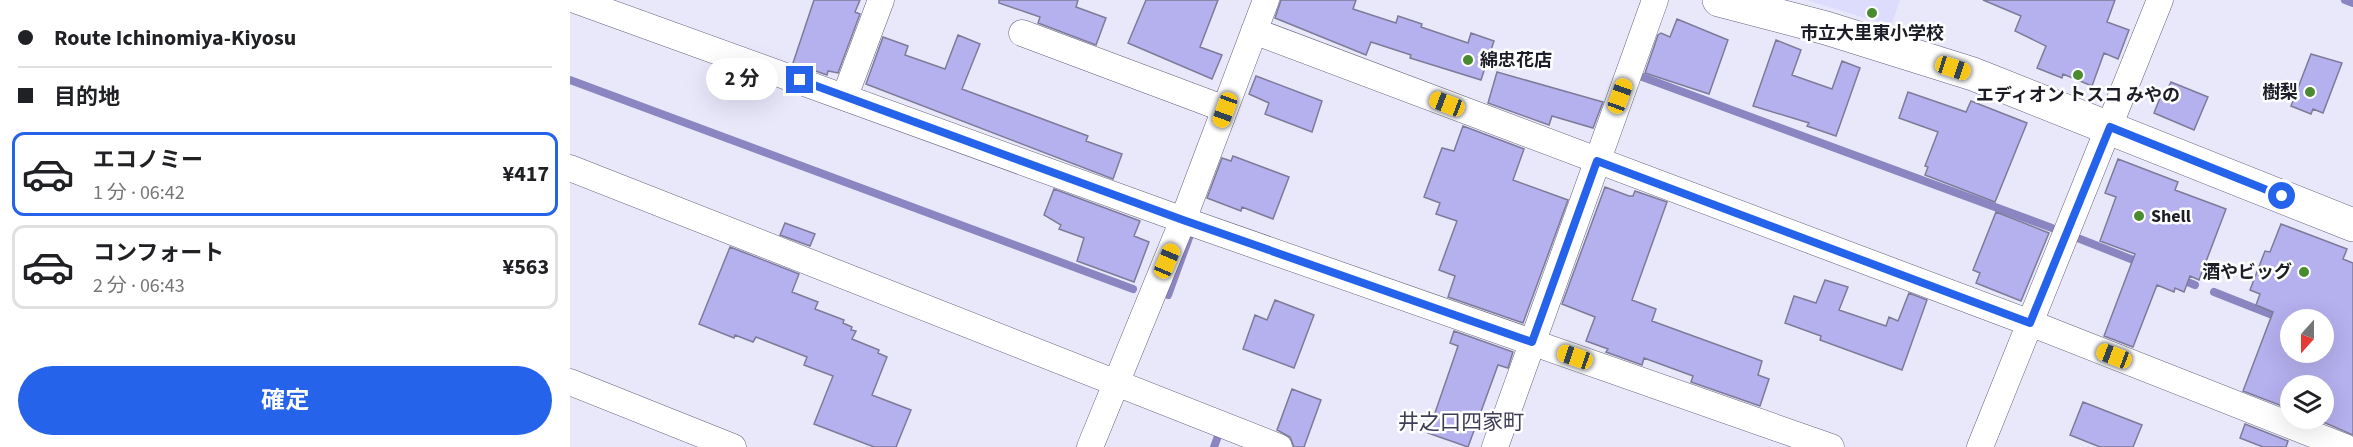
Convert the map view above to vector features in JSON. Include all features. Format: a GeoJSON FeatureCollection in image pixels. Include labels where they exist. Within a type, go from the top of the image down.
{"type":"FeatureCollection","features":[{"type":"Feature","properties":{"kind":"main road"},"geometry":{"type":"LineString","coordinates":[[1719,0],[1826,28],[1973,74],[2353,225]]}},
{"type":"Feature","properties":{"kind":"street"},"geometry":{"type":"LineString","coordinates":[[575,0],[1183,220],[1831,447]]}},
{"type":"Feature","properties":{"kind":"street"},"geometry":{"type":"LineString","coordinates":[[845,96],[881,0]]}},
{"type":"Feature","properties":{"kind":"street"},"geometry":{"type":"LineString","coordinates":[[1090,447],[1183,220],[1266,0]]}},
{"type":"Feature","properties":{"kind":"street"},"geometry":{"type":"LineString","coordinates":[[1495,447],[1655,0]]}},
{"type":"Feature","properties":{"kind":"street"},"geometry":{"type":"LineString","coordinates":[[1980,447],[2160,0]]}},
{"type":"Feature","properties":{"kind":"street"},"geometry":{"type":"LineString","coordinates":[[1254,31],[2030,323],[2345,447]]}},
{"type":"Feature","properties":{"kind":"street"},"geometry":{"type":"LineString","coordinates":[[1022,33],[1225,110]]}},
{"type":"Feature","properties":{"kind":"street"},"geometry":{"type":"LineString","coordinates":[[570,168],[1279,447]]}},
{"type":"Feature","properties":{"kind":"street"},"geometry":{"type":"LineString","coordinates":[[570,382],[733,447]]}},
{"type":"Feature","properties":{"kind":"shaded area","name":"市立大里東小学校"},"geometry":{"type":"Polygon","coordinates":[[[1806,0],[1900,0],[1891,26],[1806,0]]]}},
{"type":"Feature","properties":{"kind":"building"},"geometry":{"type":"Polygon","coordinates":[[[814,0],[860,0],[855,12],[860,14],[838,73],[828,71],[827,75],[793,63],[814,0]]]}},
{"type":"Feature","properties":{"kind":"building"},"geometry":{"type":"Polygon","coordinates":[[[999,0],[1078,0],[1076,7],[1106,18],[1096,45],[1038,23],[1040,17],[999,3],[999,0]]]}},
{"type":"Feature","properties":{"kind":"building"},"geometry":{"type":"Polygon","coordinates":[[[1146,0],[1218,0],[1200,47],[1222,55],[1212,79],[1128,43],[1146,0]]]}},
{"type":"Feature","properties":{"kind":"building"},"geometry":{"type":"Polygon","coordinates":[[[1281,0],[1356,0],[1353,9],[1396,23],[1398,16],[1422,24],[1421,27],[1468,43],[1471,33],[1494,41],[1481,80],[1410,58],[1411,55],[1371,42],[1366,55],[1275,18],[1281,0]]]}},
{"type":"Feature","properties":{"kind":"building"},"geometry":{"type":"Polygon","coordinates":[[[1983,0],[2115,0],[2107,22],[2129,30],[2118,59],[2104,53],[2092,86],[2063,74],[2062,78],[2037,68],[2046,46],[2015,31],[2021,16],[1983,0]]]}},
{"type":"Feature","properties":{"kind":"building"},"geometry":{"type":"Polygon","coordinates":[[[1677,19],[1728,40],[1709,94],[1645,73],[1658,35],[1661,33],[1670,37],[1677,19]]]}},
{"type":"Feature","properties":{"kind":"building"},"geometry":{"type":"Polygon","coordinates":[[[958,35],[980,44],[962,89],[1088,136],[1086,141],[1122,154],[1113,179],[866,84],[883,37],[908,46],[905,55],[945,69],[958,35]]]}},
{"type":"Feature","properties":{"kind":"building"},"geometry":{"type":"Polygon","coordinates":[[[1776,40],[1801,50],[1792,75],[1832,89],[1842,61],[1860,68],[1836,136],[1807,126],[1809,123],[1753,106],[1776,40]]]}},
{"type":"Feature","properties":{"kind":"building"},"geometry":{"type":"Polygon","coordinates":[[[2311,54],[2342,63],[2323,113],[2313,109],[2311,114],[2291,106],[2311,54]]]}},
{"type":"Feature","properties":{"kind":"building"},"geometry":{"type":"Polygon","coordinates":[[[1497,72],[1603,102],[1593,128],[1552,116],[1549,125],[1488,103],[1497,72]]]}},
{"type":"Feature","properties":{"kind":"building"},"geometry":{"type":"Polygon","coordinates":[[[1256,76],[1322,101],[1312,132],[1265,114],[1269,103],[1249,94],[1256,76]]]}},
{"type":"Feature","properties":{"kind":"building"},"geometry":{"type":"Polygon","coordinates":[[[2171,82],[2208,97],[2194,130],[2154,113],[2162,93],[2165,94],[2171,82]]]}},
{"type":"Feature","properties":{"kind":"building"},"geometry":{"type":"Polygon","coordinates":[[[1908,92],[1966,112],[1971,101],[2027,123],[1995,202],[1925,175],[1928,167],[1925,166],[1938,132],[1899,118],[1908,92]]]}},
{"type":"Feature","properties":{"kind":"building"},"geometry":{"type":"Polygon","coordinates":[[[1463,126],[1524,149],[1513,180],[1568,200],[1523,323],[1448,297],[1455,276],[1439,270],[1457,221],[1436,214],[1440,203],[1424,197],[1442,148],[1454,151],[1463,126]]]}},
{"type":"Feature","properties":{"kind":"building"},"geometry":{"type":"Polygon","coordinates":[[[1233,156],[1289,177],[1273,219],[1242,207],[1241,211],[1207,198],[1222,158],[1231,161],[1233,156]]]}},
{"type":"Feature","properties":{"kind":"building"},"geometry":{"type":"Polygon","coordinates":[[[2118,159],[2178,182],[2175,190],[2226,209],[2199,280],[2190,276],[2184,292],[2175,288],[2174,292],[2157,285],[2133,347],[2104,336],[2135,254],[2100,241],[2116,197],[2105,193],[2118,159]]]}},
{"type":"Feature","properties":{"kind":"building"},"geometry":{"type":"Polygon","coordinates":[[[1605,187],[1629,196],[1633,196],[1635,191],[1667,202],[1632,300],[1656,309],[1652,321],[1762,361],[1758,375],[1769,379],[1760,406],[1691,382],[1693,376],[1644,358],[1642,365],[1606,352],[1608,349],[1586,341],[1595,317],[1562,304],[1605,187]]]}},
{"type":"Feature","properties":{"kind":"building"},"geometry":{"type":"Polygon","coordinates":[[[1054,189],[1140,221],[1134,236],[1149,242],[1134,282],[1077,261],[1084,238],[1059,229],[1061,225],[1044,215],[1054,189]]]}},
{"type":"Feature","properties":{"kind":"building"},"geometry":{"type":"Polygon","coordinates":[[[1996,212],[2049,233],[2021,301],[1976,283],[1980,273],[1973,270],[1996,212]]]}},
{"type":"Feature","properties":{"kind":"building"},"geometry":{"type":"Polygon","coordinates":[[[785,223],[815,234],[810,246],[780,235],[785,223]]]}},
{"type":"Feature","properties":{"kind":"building"},"geometry":{"type":"Polygon","coordinates":[[[2281,224],[2347,249],[2343,259],[2353,263],[2353,435],[2334,427],[2334,375],[2280,375],[2280,405],[2243,391],[2273,312],[2256,305],[2260,294],[2250,290],[2265,251],[2270,252],[2281,224]]]}},
{"type":"Feature","properties":{"kind":"building"},"geometry":{"type":"Polygon","coordinates":[[[730,247],[799,274],[792,292],[818,302],[815,309],[844,320],[843,323],[856,331],[852,339],[879,350],[878,353],[887,357],[872,395],[911,410],[896,447],[874,447],[814,424],[833,376],[804,365],[807,357],[756,337],[753,342],[735,335],[734,338],[699,324],[730,247]]]}},
{"type":"Feature","properties":{"kind":"building"},"geometry":{"type":"Polygon","coordinates":[[[1825,280],[1848,287],[1839,310],[1886,326],[1889,317],[1898,321],[1909,293],[1927,300],[1902,370],[1820,340],[1821,336],[1785,323],[1794,296],[1816,303],[1825,280]]]}},
{"type":"Feature","properties":{"kind":"building"},"geometry":{"type":"Polygon","coordinates":[[[1275,300],[1314,315],[1294,368],[1243,349],[1255,315],[1267,320],[1275,300]]]}},
{"type":"Feature","properties":{"kind":"building"},"geometry":{"type":"Polygon","coordinates":[[[1454,331],[1513,352],[1508,368],[1498,365],[1468,447],[1428,433],[1458,346],[1450,343],[1454,331]]]}},
{"type":"Feature","properties":{"kind":"building"},"geometry":{"type":"Polygon","coordinates":[[[1292,389],[1321,400],[1304,447],[1294,447],[1290,437],[1277,430],[1292,389]]]}},
{"type":"Feature","properties":{"kind":"building"},"geometry":{"type":"Polygon","coordinates":[[[2083,402],[2142,425],[2133,447],[2100,447],[2070,435],[2083,402]]]}},
{"type":"Feature","properties":{"kind":"building"},"geometry":{"type":"Polygon","coordinates":[[[2245,424],[2288,441],[2286,447],[2263,447],[2240,438],[2245,424]]]}},
{"type":"Feature","properties":{"kind":"waterway"},"geometry":{"type":"LineString","coordinates":[[2345,0],[2353,3]]}},
{"type":"Feature","properties":{"kind":"waterway"},"geometry":{"type":"LineString","coordinates":[[1635,81],[1637,75],[2052,228]]}},
{"type":"Feature","properties":{"kind":"waterway"},"geometry":{"type":"LineString","coordinates":[[570,80],[1133,289]]}},
{"type":"Feature","properties":{"kind":"waterway"},"geometry":{"type":"LineString","coordinates":[[1168,295],[1190,235]]}},
{"type":"Feature","properties":{"kind":"waterway"},"geometry":{"type":"LineString","coordinates":[[2075,237],[2141,263]]}},
{"type":"Feature","properties":{"kind":"waterway"},"geometry":{"type":"LineString","coordinates":[[2180,279],[2195,285]]}},
{"type":"Feature","properties":{"kind":"waterway"},"geometry":{"type":"LineString","coordinates":[[2214,292],[2280,318]]}},
{"type":"Feature","properties":{"kind":"waterway"},"geometry":{"type":"LineString","coordinates":[[1214,447],[1218,436]]}},
{"type":"Feature","properties":{"kind":"place","name":"市立大里東小学校"},"geometry":{"type":"Point","coordinates":[1872,13]}},
{"type":"Feature","properties":{"kind":"place","name":"綿忠花店"},"geometry":{"type":"Point","coordinates":[1468,60]}},
{"type":"Feature","properties":{"kind":"place","name":"エディオン トスコ みやの"},"geometry":{"type":"Point","coordinates":[2078,75]}},
{"type":"Feature","properties":{"kind":"place","name":"樹梨"},"geometry":{"type":"Point","coordinates":[2310,92]}},
{"type":"Feature","properties":{"kind":"place","name":"Shell"},"geometry":{"type":"Point","coordinates":[2139,216]}},
{"type":"Feature","properties":{"kind":"place","name":"酒やビッグ"},"geometry":{"type":"Point","coordinates":[2304,272]}},
{"type":"Feature","properties":{"kind":"district","name":"井之口四家町"},"geometry":{"type":"Point","coordinates":[1461,422]}},
{"type":"Feature","properties":{"kind":"route"},"geometry":{"type":"LineString","coordinates":[[800,80],[1183,220],[1532,342],[1597,161],[2030,323],[2110,127],[2282,196]]}}]}
